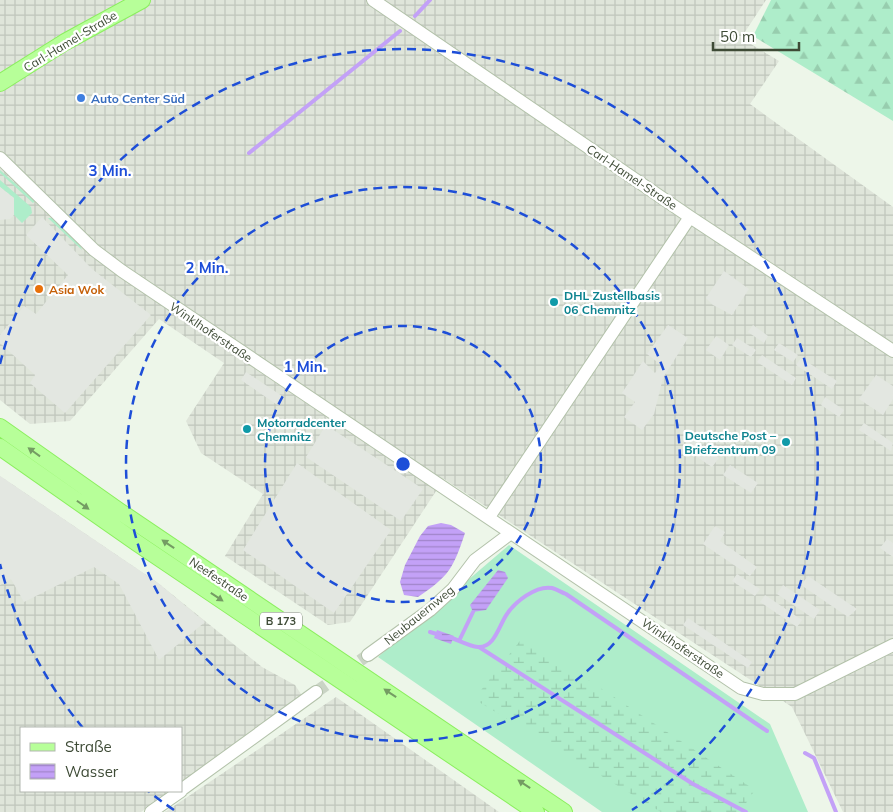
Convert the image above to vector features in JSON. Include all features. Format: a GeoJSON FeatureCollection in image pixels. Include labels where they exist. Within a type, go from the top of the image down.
{"type":"FeatureCollection","features":[{"type":"Feature","properties":{"kind":"main road","name":"Carl-Hamel-Straße"},"geometry":{"type":"LineString","coordinates":[[0,83],[65,42],[142,0]]}},
{"type":"Feature","properties":{"kind":"main road","name":"Neefestraße"},"geometry":{"type":"LineString","coordinates":[[0,427],[126,516],[564,812]]}},
{"type":"Feature","properties":{"kind":"main road","name":"Neefestraße"},"geometry":{"type":"LineString","coordinates":[[0,447],[137,543],[536,812]]}},
{"type":"Feature","properties":{"kind":"street","name":"Carl-Hamel-Straße"},"geometry":{"type":"LineString","coordinates":[[373,0],[690,217],[893,351]]}},
{"type":"Feature","properties":{"kind":"street","name":"Winklhoferstraße"},"geometry":{"type":"LineString","coordinates":[[0,158],[94,250],[122,271],[742,688],[763,694],[795,694],[893,645]]}},
{"type":"Feature","properties":{"kind":"street"},"geometry":{"type":"LineString","coordinates":[[489,517],[690,217]]}},
{"type":"Feature","properties":{"kind":"street","name":"Neubauernweg"},"geometry":{"type":"LineString","coordinates":[[368,655],[430,610],[453,589],[475,560],[511,532]]}},
{"type":"Feature","properties":{"kind":"street"},"geometry":{"type":"LineString","coordinates":[[182,790],[316,692]]}},
{"type":"Feature","properties":{"kind":"street"},"geometry":{"type":"LineString","coordinates":[[151,812],[180,792]]}},
{"type":"Feature","properties":{"kind":"shaded area"},"geometry":{"type":"Polygon","coordinates":[[[0,0],[766,0],[741,38],[779,61],[750,104],[893,207],[893,812],[843,812],[792,707],[444,479],[350,622],[328,625],[225,556],[263,494],[201,453],[186,421],[224,363],[159,319],[70,421],[30,424],[0,400],[0,0]]]}},
{"type":"Feature","properties":{"kind":"shaded area"},"geometry":{"type":"Polygon","coordinates":[[[0,187],[14,198],[14,215],[10,219],[0,220],[0,187]]]}},
{"type":"Feature","properties":{"kind":"shaded area"},"geometry":{"type":"Polygon","coordinates":[[[42,217],[92,269],[151,315],[65,413],[30,383],[35,375],[0,343],[0,335],[24,306],[36,314],[68,275],[26,235],[42,217]]]}},
{"type":"Feature","properties":{"kind":"shaded area"},"geometry":{"type":"Polygon","coordinates":[[[724,271],[749,289],[732,315],[713,305],[706,298],[724,271]]]}},
{"type":"Feature","properties":{"kind":"shaded area"},"geometry":{"type":"Polygon","coordinates":[[[668,325],[688,338],[663,378],[654,414],[642,430],[624,417],[635,402],[622,393],[643,361],[655,373],[661,365],[647,354],[668,325]]]}},
{"type":"Feature","properties":{"kind":"shaded area"},"geometry":{"type":"Polygon","coordinates":[[[753,325],[768,336],[764,343],[748,332],[753,325]]]}},
{"type":"Feature","properties":{"kind":"shaded area"},"geometry":{"type":"Polygon","coordinates":[[[716,336],[729,345],[720,360],[706,350],[716,336]]]}},
{"type":"Feature","properties":{"kind":"shaded area"},"geometry":{"type":"Polygon","coordinates":[[[737,338],[756,350],[751,357],[732,345],[737,338]]]}},
{"type":"Feature","properties":{"kind":"shaded area"},"geometry":{"type":"Polygon","coordinates":[[[779,343],[798,355],[793,362],[774,350],[779,343]]]}},
{"type":"Feature","properties":{"kind":"shaded area"},"geometry":{"type":"Polygon","coordinates":[[[762,355],[796,378],[792,385],[757,362],[762,355]]]}},
{"type":"Feature","properties":{"kind":"shaded area"},"geometry":{"type":"Polygon","coordinates":[[[801,358],[837,381],[832,389],[796,365],[801,358]]]}},
{"type":"Feature","properties":{"kind":"shaded area"},"geometry":{"type":"Polygon","coordinates":[[[246,372],[282,396],[276,404],[241,380],[246,372]]]}},
{"type":"Feature","properties":{"kind":"shaded area"},"geometry":{"type":"Polygon","coordinates":[[[876,375],[893,386],[893,399],[883,415],[859,399],[876,375]]]}},
{"type":"Feature","properties":{"kind":"shaded area"},"geometry":{"type":"Polygon","coordinates":[[[825,397],[844,410],[839,417],[821,405],[825,397]]]}},
{"type":"Feature","properties":{"kind":"shaded area"},"geometry":{"type":"Polygon","coordinates":[[[864,423],[893,443],[891,451],[859,430],[864,423]]]}},
{"type":"Feature","properties":{"kind":"shaded area"},"geometry":{"type":"Polygon","coordinates":[[[326,425],[423,489],[401,521],[306,457],[326,425]]]}},
{"type":"Feature","properties":{"kind":"shaded area"},"geometry":{"type":"Polygon","coordinates":[[[692,439],[719,458],[712,467],[685,449],[692,439]]]}},
{"type":"Feature","properties":{"kind":"shaded area"},"geometry":{"type":"Polygon","coordinates":[[[297,463],[391,530],[334,613],[243,550],[297,463]]]}},
{"type":"Feature","properties":{"kind":"shaded area"},"geometry":{"type":"Polygon","coordinates":[[[730,465],[758,483],[751,493],[723,475],[730,465]]]}},
{"type":"Feature","properties":{"kind":"shaded area"},"geometry":{"type":"Polygon","coordinates":[[[0,476],[158,583],[262,667],[295,685],[303,697],[182,783],[182,727],[20,727],[20,792],[170,792],[141,812],[0,812],[0,476]]]}},
{"type":"Feature","properties":{"kind":"shaded area"},"geometry":{"type":"Polygon","coordinates":[[[0,476],[158,583],[205,622],[159,660],[119,584],[94,567],[24,602],[11,579],[0,585],[0,476]]]}},
{"type":"Feature","properties":{"kind":"shaded area"},"geometry":{"type":"Polygon","coordinates":[[[715,526],[725,532],[720,541],[757,567],[750,576],[703,544],[715,526]]]}},
{"type":"Feature","properties":{"kind":"shaded area"},"geometry":{"type":"Polygon","coordinates":[[[887,539],[893,543],[893,557],[880,548],[887,539]]]}},
{"type":"Feature","properties":{"kind":"shaded area"},"geometry":{"type":"Polygon","coordinates":[[[737,574],[760,589],[755,596],[732,581],[737,574]]]}},
{"type":"Feature","properties":{"kind":"shaded area"},"geometry":{"type":"Polygon","coordinates":[[[808,576],[857,609],[848,617],[801,585],[808,576]]]}},
{"type":"Feature","properties":{"kind":"shaded area"},"geometry":{"type":"Polygon","coordinates":[[[783,585],[820,610],[814,619],[777,594],[783,585]]]}},
{"type":"Feature","properties":{"kind":"shaded area"},"geometry":{"type":"Polygon","coordinates":[[[765,595],[802,620],[797,627],[760,602],[765,595]]]}},
{"type":"Feature","properties":{"kind":"shaded area"},"geometry":{"type":"Polygon","coordinates":[[[688,618],[752,662],[748,668],[683,625],[688,618]]]}},
{"type":"Feature","properties":{"kind":"shaded area"},"geometry":{"type":"Polygon","coordinates":[[[336,697],[499,812],[165,812],[336,697]]]}},
{"type":"Feature","properties":{"kind":"green space"},"geometry":{"type":"Polygon","coordinates":[[[771,0],[893,0],[893,121],[753,36],[771,0]]]}},
{"type":"Feature","properties":{"kind":"green space"},"geometry":{"type":"Polygon","coordinates":[[[0,170],[35,201],[33,203],[0,173],[0,170]]]}},
{"type":"Feature","properties":{"kind":"green space"},"geometry":{"type":"Polygon","coordinates":[[[0,180],[31,207],[32,213],[22,223],[14,215],[14,198],[0,187],[0,180]]]}},
{"type":"Feature","properties":{"kind":"green space"},"geometry":{"type":"Polygon","coordinates":[[[48,218],[52,218],[80,245],[82,250],[48,218]]]}},
{"type":"Feature","properties":{"kind":"green space"},"geometry":{"type":"Polygon","coordinates":[[[509,545],[770,724],[808,812],[602,812],[378,657],[509,545]]]}},
{"type":"Feature","properties":{"kind":"green space"},"geometry":{"type":"Polygon","coordinates":[[[523,637],[755,790],[740,812],[661,812],[474,699],[523,637]]]}},
{"type":"Feature","properties":{"kind":"water"},"geometry":{"type":"Polygon","coordinates":[[[441,523],[451,525],[465,533],[453,564],[437,583],[418,597],[404,595],[400,582],[405,565],[420,536],[428,526],[441,523]]]}},
{"type":"Feature","properties":{"kind":"water"},"geometry":{"type":"Polygon","coordinates":[[[498,570],[505,572],[508,578],[486,610],[473,612],[470,605],[498,570]]]}},
{"type":"Feature","properties":{"kind":"water"},"geometry":{"type":"Polygon","coordinates":[[[437,630],[454,636],[451,644],[434,638],[437,630]]]}},
{"type":"Feature","properties":{"kind":"waterway"},"geometry":{"type":"LineString","coordinates":[[415,16],[430,0]]}},
{"type":"Feature","properties":{"kind":"waterway"},"geometry":{"type":"LineString","coordinates":[[249,153],[400,31]]}},
{"type":"Feature","properties":{"kind":"waterway"},"geometry":{"type":"LineString","coordinates":[[449,637],[478,647],[489,644],[515,604],[526,595],[539,589],[552,588],[566,594],[767,731]]}},
{"type":"Feature","properties":{"kind":"waterway"},"geometry":{"type":"LineString","coordinates":[[459,641],[473,612]]}},
{"type":"Feature","properties":{"kind":"waterway"},"geometry":{"type":"LineString","coordinates":[[430,632],[440,635]]}},
{"type":"Feature","properties":{"kind":"waterway"},"geometry":{"type":"LineString","coordinates":[[479,647],[693,784],[746,812]]}},
{"type":"Feature","properties":{"kind":"waterway"},"geometry":{"type":"LineString","coordinates":[[805,753],[814,758],[836,812]]}},
{"type":"Feature","properties":{"kind":"tunnel"},"geometry":{"type":"LineString","coordinates":[[316,692],[368,655]]}},
{"type":"Feature","properties":{"kind":"place","name":"Auto Center Süd"},"geometry":{"type":"Point","coordinates":[81,98]}},
{"type":"Feature","properties":{"kind":"place","name":"Asia Wok"},"geometry":{"type":"Point","coordinates":[39,289]}},
{"type":"Feature","properties":{"kind":"place","name":"DHL Zustellbasis 06 Chemnitz"},"geometry":{"type":"Point","coordinates":[554,302]}},
{"type":"Feature","properties":{"kind":"place","name":"Motorradcenter Chemnitz"},"geometry":{"type":"Point","coordinates":[247,429]}},
{"type":"Feature","properties":{"kind":"place","name":"Deutsche Post – Briefzentrum 09"},"geometry":{"type":"Point","coordinates":[786,442]}}]}
